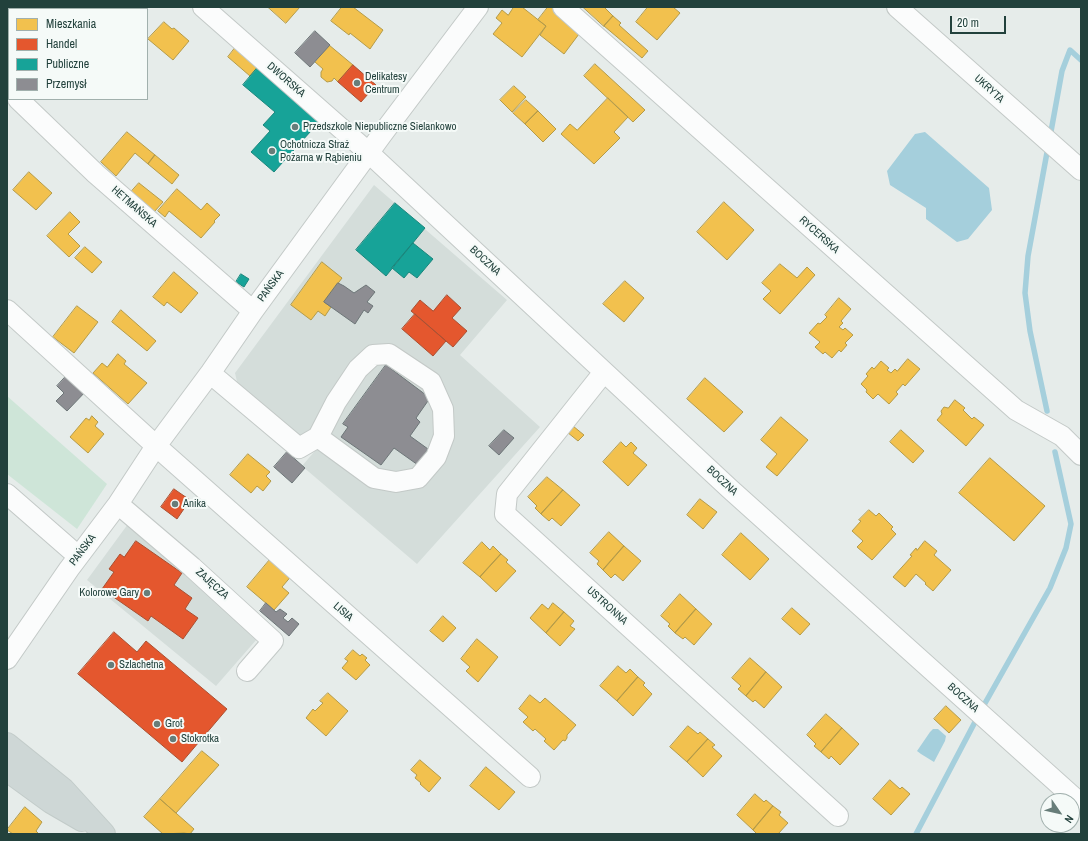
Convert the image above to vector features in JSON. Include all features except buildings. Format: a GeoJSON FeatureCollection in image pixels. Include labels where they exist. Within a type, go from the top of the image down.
{"type":"FeatureCollection","features":[{"type":"Feature","properties":{"kind":"main road"},"geometry":{"type":"LineString","coordinates":[[7,744],[63,789],[103,832]]}},
{"type":"Feature","properties":{"kind":"main road"},"geometry":{"type":"LineString","coordinates":[[7,770],[51,802],[103,832]]}},
{"type":"Feature","properties":{"kind":"street","name":"DWORSKA"},"geometry":{"type":"LineString","coordinates":[[203,7],[369,153]]}},
{"type":"Feature","properties":{"kind":"street","name":"PAŃSKA"},"geometry":{"type":"LineString","coordinates":[[7,659],[73,562],[118,504],[156,446],[253,311],[478,7]]}},
{"type":"Feature","properties":{"kind":"street","name":"RYCERSKA"},"geometry":{"type":"LineString","coordinates":[[563,7],[1016,410],[1062,436],[1081,455]]}},
{"type":"Feature","properties":{"kind":"street","name":"UKRYTA"},"geometry":{"type":"LineString","coordinates":[[897,7],[1081,170]]}},
{"type":"Feature","properties":{"kind":"street","name":"HETMAŃSKA"},"geometry":{"type":"LineString","coordinates":[[19,100],[96,174],[253,311]]}},
{"type":"Feature","properties":{"kind":"street","name":"BOCZNA"},"geometry":{"type":"LineString","coordinates":[[369,153],[730,489],[1081,804]]}},
{"type":"Feature","properties":{"kind":"street","name":"LISIA"},"geometry":{"type":"LineString","coordinates":[[7,310],[156,446],[530,777]]}},
{"type":"Feature","properties":{"kind":"street"},"geometry":{"type":"LineString","coordinates":[[210,372],[299,448],[318,437],[336,402],[358,369],[373,356],[389,354],[431,382],[443,409],[444,436],[436,457],[418,478],[396,482],[374,478],[318,437]]}},
{"type":"Feature","properties":{"kind":"street","name":"USTRONNA"},"geometry":{"type":"LineString","coordinates":[[604,372],[507,494],[505,514],[838,816]]}},
{"type":"Feature","properties":{"kind":"street"},"geometry":{"type":"LineString","coordinates":[[7,494],[73,562]]}},
{"type":"Feature","properties":{"kind":"street","name":"ZAJĘCZA"},"geometry":{"type":"LineString","coordinates":[[118,504],[192,566],[273,640],[247,671]]}},
{"type":"Feature","properties":{"kind":"street","name":"PAŃSKA"},"geometry":{"type":"LineString","coordinates":[[7,634],[73,562]]}},
{"type":"Feature","properties":{"kind":"shaded area"},"geometry":{"type":"Polygon","coordinates":[[[374,185],[507,300],[460,355],[540,427],[417,564],[302,466],[320,445],[298,436],[238,386],[235,373],[374,185]]]}},
{"type":"Feature","properties":{"kind":"shaded area"},"geometry":{"type":"Polygon","coordinates":[[[128,524],[257,639],[216,686],[87,580],[128,524]]]}},
{"type":"Feature","properties":{"kind":"green space"},"geometry":{"type":"Polygon","coordinates":[[[7,396],[107,484],[77,529],[7,474],[7,396]]]}},
{"type":"Feature","properties":{"kind":"water"},"geometry":{"type":"Polygon","coordinates":[[[925,132],[989,188],[992,210],[968,239],[957,242],[926,219],[926,208],[890,185],[887,171],[915,134],[925,132]]]}},
{"type":"Feature","properties":{"kind":"water"},"geometry":{"type":"Polygon","coordinates":[[[933,729],[938,729],[946,736],[934,762],[917,751],[933,729]]]}},
{"type":"Feature","properties":{"kind":"waterway"},"geometry":{"type":"LineString","coordinates":[[1050,137],[1062,71],[1070,50],[1081,60]]}},
{"type":"Feature","properties":{"kind":"waterway"},"geometry":{"type":"LineString","coordinates":[[1047,411],[1030,331],[1025,293],[1028,256],[1048,147]]}},
{"type":"Feature","properties":{"kind":"waterway"},"geometry":{"type":"LineString","coordinates":[[984,705],[1050,588],[1066,548],[1071,524],[1055,452]]}},
{"type":"Feature","properties":{"kind":"waterway"},"geometry":{"type":"LineString","coordinates":[[916,834],[975,722]]}},
{"type":"Feature","properties":{"kind":"place","name":"Delikatesy Centrum"},"geometry":{"type":"Point","coordinates":[357,83]}},
{"type":"Feature","properties":{"kind":"place","name":"Przedszkole Niepubliczne Sielankowo"},"geometry":{"type":"Point","coordinates":[295,127]}},
{"type":"Feature","properties":{"kind":"place","name":"Ochotnicza Straż Pożarna w Rąbieniu"},"geometry":{"type":"Point","coordinates":[272,151]}},
{"type":"Feature","properties":{"kind":"place","name":"Anika"},"geometry":{"type":"Point","coordinates":[175,504]}},
{"type":"Feature","properties":{"kind":"place","name":"Kolorowe Gary"},"geometry":{"type":"Point","coordinates":[147,593]}},
{"type":"Feature","properties":{"kind":"place","name":"Szlachetna"},"geometry":{"type":"Point","coordinates":[111,665]}},
{"type":"Feature","properties":{"kind":"place","name":"Grot"},"geometry":{"type":"Point","coordinates":[157,724]}},
{"type":"Feature","properties":{"kind":"place","name":"Stokrotka"},"geometry":{"type":"Point","coordinates":[173,739]}}]}
